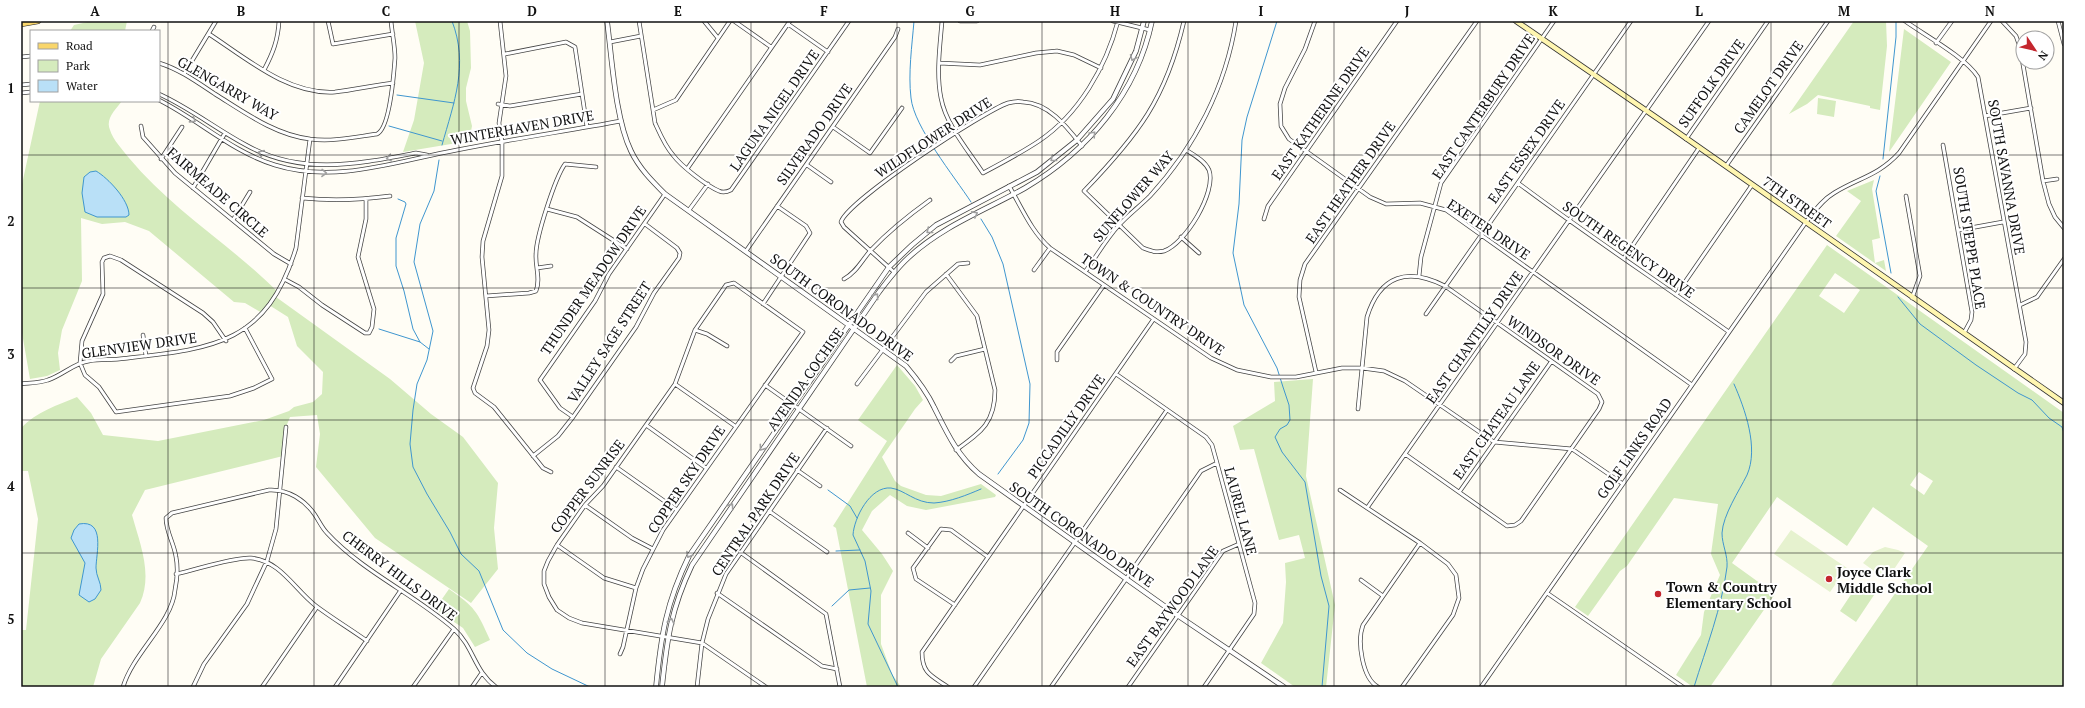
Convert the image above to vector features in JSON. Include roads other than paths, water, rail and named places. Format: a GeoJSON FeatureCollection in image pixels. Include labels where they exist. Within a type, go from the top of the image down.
{"type":"FeatureCollection","features":[{"type":"Feature","properties":{"kind":"main road"},"geometry":{"type":"LineString","coordinates":[[21,24],[38,21]]}},
{"type":"Feature","properties":{"kind":"main road","name":"7TH STREET"},"geometry":{"type":"LineString","coordinates":[[1516,21],[1646,110],[1912,298],[2064,403]]}},
{"type":"Feature","properties":{"kind":"street"},"geometry":{"type":"LineString","coordinates":[[184,74],[216,21]]}},
{"type":"Feature","properties":{"kind":"street"},"geometry":{"type":"LineString","coordinates":[[264,70],[273,54],[279,37],[279,21]]}},
{"type":"Feature","properties":{"kind":"street"},"geometry":{"type":"LineString","coordinates":[[328,21],[333,44],[393,34]]}},
{"type":"Feature","properties":{"kind":"street"},"geometry":{"type":"LineString","coordinates":[[208,34],[264,70],[296,87],[317,91],[335,92],[393,83],[395,57],[391,21]]}},
{"type":"Feature","properties":{"kind":"street"},"geometry":{"type":"LineString","coordinates":[[500,21],[505,54],[506,76],[499,104],[499,123],[502,142],[502,176],[483,241],[482,257],[489,330],[487,346],[473,388],[475,393],[494,406],[542,468],[551,472]]}},
{"type":"Feature","properties":{"kind":"street","name":"SOUTH CORONADO DRIVE"},"geometry":{"type":"LineString","coordinates":[[607,21],[621,121],[631,151],[646,174],[665,194],[883,348],[906,366],[921,385],[956,450],[979,474],[1177,615],[1284,687]]}},
{"type":"Feature","properties":{"kind":"street"},"geometry":{"type":"LineString","coordinates":[[639,21],[655,123],[666,147],[674,157],[687,169],[708,184],[689,210]]}},
{"type":"Feature","properties":{"kind":"street"},"geometry":{"type":"LineString","coordinates":[[704,21],[718,38]]}},
{"type":"Feature","properties":{"kind":"street"},"geometry":{"type":"LineString","coordinates":[[653,110],[676,100],[730,21]]}},
{"type":"Feature","properties":{"kind":"street"},"geometry":{"type":"LineString","coordinates":[[734,21],[771,48]]}},
{"type":"Feature","properties":{"kind":"street","name":"LAGUNA NIGEL DRIVE"},"geometry":{"type":"LineString","coordinates":[[708,184],[719,191],[726,192],[731,190],[849,21]]}},
{"type":"Feature","properties":{"kind":"street"},"geometry":{"type":"LineString","coordinates":[[942,21],[938,83],[941,100],[957,133],[983,173],[1040,140],[1061,122],[1083,97],[1101,68],[1118,22]]}},
{"type":"Feature","properties":{"kind":"street"},"geometry":{"type":"LineString","coordinates":[[960,21],[977,21]]}},
{"type":"Feature","properties":{"kind":"street"},"geometry":{"type":"LineString","coordinates":[[1113,21],[1150,30]]}},
{"type":"Feature","properties":{"kind":"street","name":"AVENIDA COCHISE"},"geometry":{"type":"LineString","coordinates":[[656,687],[661,636],[675,585],[689,556],[792,405],[889,267],[936,225],[1037,172],[1077,140],[1113,99],[1133,58],[1144,21]]}},
{"type":"Feature","properties":{"kind":"street","name":"AVENIDA COCHISE"},"geometry":{"type":"LineString","coordinates":[[662,687],[667,637],[681,589],[692,564],[798,408],[894,272],[909,257],[935,237],[1014,194],[1053,170],[1082,146],[1113,109],[1133,76],[1152,21]]}},
{"type":"Feature","properties":{"kind":"street"},"geometry":{"type":"LineString","coordinates":[[1184,21],[1169,75],[1148,116],[1115,158],[1084,191],[1143,248],[1155,252],[1170,249],[1181,238],[1201,212],[1209,193],[1211,181],[1209,170],[1205,163],[1186,150]]}},
{"type":"Feature","properties":{"kind":"street","name":"SUNFLOWER WAY"},"geometry":{"type":"LineString","coordinates":[[1085,272],[1118,225],[1150,196],[1186,150],[1204,120],[1220,85],[1232,48],[1236,21]]}},
{"type":"Feature","properties":{"kind":"street","name":"EXETER DRIVE"},"geometry":{"type":"LineString","coordinates":[[1315,21],[1305,49],[1285,88],[1280,104],[1282,126],[1289,139],[1360,188],[1370,197],[1386,204],[1420,204],[1446,210],[1692,385]]}},
{"type":"Feature","properties":{"kind":"street","name":"EAST KATHERINE DRIVE"},"geometry":{"type":"LineString","coordinates":[[1264,219],[1268,206],[1398,21]]}},
{"type":"Feature","properties":{"kind":"street","name":"EAST HEATHER DRIVE"},"geometry":{"type":"LineString","coordinates":[[1316,372],[1299,297],[1300,280],[1305,264],[1477,21]]}},
{"type":"Feature","properties":{"kind":"street","name":"EAST CANTERBURY DRIVE"},"geometry":{"type":"LineString","coordinates":[[1419,276],[1421,257],[1441,183],[1554,21]]}},
{"type":"Feature","properties":{"kind":"street","name":"EAST ESSEX DRIVE"},"geometry":{"type":"LineString","coordinates":[[1426,314],[1631,21]]}},
{"type":"Feature","properties":{"kind":"street","name":"EAST CHANTILLY DRIVE"},"geometry":{"type":"LineString","coordinates":[[1367,508],[1709,21]]}},
{"type":"Feature","properties":{"kind":"street","name":"SUFFOLK DRIVE"},"geometry":{"type":"LineString","coordinates":[[1686,139],[1768,21]]}},
{"type":"Feature","properties":{"kind":"street","name":"CAMELOT DRIVE"},"geometry":{"type":"LineString","coordinates":[[1726,166],[1828,21]]}},
{"type":"Feature","properties":{"kind":"street","name":"SOUTH SAVANNA DRIVE"},"geometry":{"type":"LineString","coordinates":[[1905,21],[1973,69],[1978,77],[2003,222],[2020,305],[2026,348],[2025,354],[2014,369]]}},
{"type":"Feature","properties":{"kind":"street"},"geometry":{"type":"LineString","coordinates":[[1936,43],[1952,21]]}},
{"type":"Feature","properties":{"kind":"street","name":"GOLF LINKS ROAD"},"geometry":{"type":"LineString","coordinates":[[1481,687],[1806,222],[1820,205],[1833,194],[1887,166],[1916,131],[1991,21]]}},
{"type":"Feature","properties":{"kind":"street"},"geometry":{"type":"LineString","coordinates":[[2002,21],[2016,36],[2020,47],[2043,181],[2052,210],[2064,228]]}},
{"type":"Feature","properties":{"kind":"street"},"geometry":{"type":"LineString","coordinates":[[2058,21],[2064,44]]}},
{"type":"Feature","properties":{"kind":"street"},"geometry":{"type":"LineString","coordinates":[[687,169],[789,22],[828,52]]}},
{"type":"Feature","properties":{"kind":"street","name":"SILVERADO DRIVE"},"geometry":{"type":"LineString","coordinates":[[746,251],[895,37],[898,29]]}},
{"type":"Feature","properties":{"kind":"street"},"geometry":{"type":"LineString","coordinates":[[610,42],[642,36]]}},
{"type":"Feature","properties":{"kind":"street"},"geometry":{"type":"LineString","coordinates":[[505,54],[566,42],[571,44],[574,47],[587,127]]}},
{"type":"Feature","properties":{"kind":"street"},"geometry":{"type":"LineString","coordinates":[[939,63],[980,64],[1036,53],[1057,51],[1074,55],[1101,68]]}},
{"type":"Feature","properties":{"kind":"street","name":"GLENGARRY WAY"},"geometry":{"type":"LineString","coordinates":[[160,63],[184,74],[260,122],[283,132],[310,139],[340,138],[380,133],[389,107],[393,83]]}},
{"type":"Feature","properties":{"kind":"street"},"geometry":{"type":"LineString","coordinates":[[499,104],[510,106],[582,94]]}},
{"type":"Feature","properties":{"kind":"street","name":"WINTERHAVEN DRIVE"},"geometry":{"type":"LineString","coordinates":[[160,95],[225,133],[268,156],[306,165],[344,166],[416,153],[427,155]]}},
{"type":"Feature","properties":{"kind":"street","name":"WINTERHAVEN DRIVE"},"geometry":{"type":"LineString","coordinates":[[160,101],[221,139],[266,162],[305,171],[349,171],[416,160],[427,155],[621,121]]}},
{"type":"Feature","properties":{"kind":"street","name":"WILDFLOWER DRIVE"},"geometry":{"type":"LineString","coordinates":[[871,251],[844,227],[841,222],[842,217],[883,181],[957,133],[1009,102],[1035,103],[1048,110],[1061,122],[1082,146]]}},
{"type":"Feature","properties":{"kind":"street"},"geometry":{"type":"LineString","coordinates":[[833,127],[870,153],[902,108]]}},
{"type":"Feature","properties":{"kind":"street"},"geometry":{"type":"LineString","coordinates":[[1985,116],[2031,108]]}},
{"type":"Feature","properties":{"kind":"street","name":"FAIRMEADE CIRCLE"},"geometry":{"type":"LineString","coordinates":[[141,126],[143,136],[161,159],[193,188],[274,254],[291,264]]}},
{"type":"Feature","properties":{"kind":"street"},"geometry":{"type":"LineString","coordinates":[[161,159],[182,126]]}},
{"type":"Feature","properties":{"kind":"street"},"geometry":{"type":"LineString","coordinates":[[193,188],[225,133]]}},
{"type":"Feature","properties":{"kind":"street","name":"GLENVIEW DRIVE"},"geometry":{"type":"LineString","coordinates":[[21,384],[48,380],[80,363],[193,350],[226,341],[245,328],[269,305],[286,280],[296,248],[310,139]]}},
{"type":"Feature","properties":{"kind":"street","name":"SOUTH STEPPE PLACE"},"geometry":{"type":"LineString","coordinates":[[1943,145],[1959,230],[1972,312],[1971,320],[1964,333]]}},
{"type":"Feature","properties":{"kind":"street"},"geometry":{"type":"LineString","coordinates":[[1624,258],[1699,148]]}},
{"type":"Feature","properties":{"kind":"street"},"geometry":{"type":"LineString","coordinates":[[486,296],[529,293],[536,291],[538,284],[536,253],[547,209],[561,170],[565,164],[596,167]]}},
{"type":"Feature","properties":{"kind":"street"},"geometry":{"type":"LineString","coordinates":[[807,165],[831,182]]}},
{"type":"Feature","properties":{"kind":"street"},"geometry":{"type":"LineString","coordinates":[[2043,181],[2056,179]]}},
{"type":"Feature","properties":{"kind":"street","name":"SOUTH REGENCY DRIVE"},"geometry":{"type":"LineString","coordinates":[[1518,183],[1568,221],[1624,258],[1729,332]]}},
{"type":"Feature","properties":{"kind":"street"},"geometry":{"type":"LineString","coordinates":[[1676,295],[1752,185]]}},
{"type":"Feature","properties":{"kind":"street","name":"TOWN & COUNTRY DRIVE"},"geometry":{"type":"LineString","coordinates":[[1010,186],[1031,227],[1050,248],[1153,320],[1211,358],[1237,370],[1271,377],[1296,377],[1342,368],[1362,368],[1384,372],[1398,378],[1494,442],[1572,449],[1623,484]]}},
{"type":"Feature","properties":{"kind":"street"},"geometry":{"type":"LineString","coordinates":[[232,220],[250,192]]}},
{"type":"Feature","properties":{"kind":"street","name":"THUNDER MEADOW DRIVE"},"geometry":{"type":"LineString","coordinates":[[573,417],[560,408],[540,380],[595,301],[609,274],[665,194]]}},
{"type":"Feature","properties":{"kind":"street"},"geometry":{"type":"LineString","coordinates":[[302,198],[327,200],[366,200],[390,196]]}},
{"type":"Feature","properties":{"kind":"street"},"geometry":{"type":"LineString","coordinates":[[1906,196],[1920,276],[1912,298]]}},
{"type":"Feature","properties":{"kind":"street"},"geometry":{"type":"LineString","coordinates":[[286,280],[299,286],[322,305],[365,333],[369,333],[372,326],[374,309],[358,257],[366,219],[366,200]]}},
{"type":"Feature","properties":{"kind":"street"},"geometry":{"type":"LineString","coordinates":[[844,279],[851,275],[871,251],[899,223],[930,200]]}},
{"type":"Feature","properties":{"kind":"street"},"geometry":{"type":"LineString","coordinates":[[763,304],[810,233],[806,226],[778,206]]}},
{"type":"Feature","properties":{"kind":"street"},"geometry":{"type":"LineString","coordinates":[[547,209],[577,217],[627,249]]}},
{"type":"Feature","properties":{"kind":"street"},"geometry":{"type":"LineString","coordinates":[[1959,230],[2003,222]]}},
{"type":"Feature","properties":{"kind":"street","name":"VALLEY SAGE STREET"},"geometry":{"type":"LineString","coordinates":[[533,456],[558,436],[573,417],[636,327],[654,293],[679,258],[680,253],[677,248],[645,224]]}},
{"type":"Feature","properties":{"kind":"street"},"geometry":{"type":"LineString","coordinates":[[1181,238],[1199,253]]}},
{"type":"Feature","properties":{"kind":"street"},"geometry":{"type":"LineString","coordinates":[[1034,270],[1050,248]]}},
{"type":"Feature","properties":{"kind":"street"},"geometry":{"type":"LineString","coordinates":[[871,251],[894,272]]}},
{"type":"Feature","properties":{"kind":"street"},"geometry":{"type":"LineString","coordinates":[[226,341],[213,322],[203,313],[121,260],[110,256],[104,258],[102,262],[103,294],[82,341],[80,363],[85,375],[99,387],[116,412],[230,396],[254,388],[272,379],[245,328]]}},
{"type":"Feature","properties":{"kind":"street"},"geometry":{"type":"LineString","coordinates":[[2020,305],[2037,297],[2064,259]]}},
{"type":"Feature","properties":{"kind":"street"},"geometry":{"type":"LineString","coordinates":[[857,384],[926,292],[958,264],[968,263]]}},
{"type":"Feature","properties":{"kind":"street"},"geometry":{"type":"LineString","coordinates":[[537,268],[551,266]]}},
{"type":"Feature","properties":{"kind":"street"},"geometry":{"type":"LineString","coordinates":[[946,274],[977,316],[995,390],[993,411],[990,420],[978,434],[956,450]]}},
{"type":"Feature","properties":{"kind":"street"},"geometry":{"type":"LineString","coordinates":[[1358,409],[1367,317],[1371,303],[1384,286],[1406,276],[1419,276]]}},
{"type":"Feature","properties":{"kind":"street","name":"WINDSOR DRIVE"},"geometry":{"type":"LineString","coordinates":[[1419,276],[1445,286],[1598,394],[1602,402],[1599,410],[1572,449]]}},
{"type":"Feature","properties":{"kind":"street","name":"COPPER SUNRISE"},"geometry":{"type":"LineString","coordinates":[[702,643],[582,623],[569,618],[557,610],[549,597],[544,584],[544,571],[548,560],[557,545],[585,505],[602,486],[675,384],[695,330],[726,285],[734,283],[763,304]]}},
{"type":"Feature","properties":{"kind":"street"},"geometry":{"type":"LineString","coordinates":[[1058,360],[1057,352],[1104,285]]}},
{"type":"Feature","properties":{"kind":"street","name":"COPPER SKY DRIVE"},"geometry":{"type":"LineString","coordinates":[[620,654],[623,647],[636,588],[653,549],[677,510],[735,426],[803,332],[763,304]]}},
{"type":"Feature","properties":{"kind":"street","name":"PICCADILLY DRIVE"},"geometry":{"type":"LineString","coordinates":[[948,687],[930,674],[922,665],[922,652],[1153,320]]}},
{"type":"Feature","properties":{"kind":"street"},"geometry":{"type":"LineString","coordinates":[[695,330],[708,334],[727,346]]}},
{"type":"Feature","properties":{"kind":"street"},"geometry":{"type":"LineString","coordinates":[[143,335],[146,356]]}},
{"type":"Feature","properties":{"kind":"street"},"geometry":{"type":"LineString","coordinates":[[951,361],[956,356],[985,349]]}},
{"type":"Feature","properties":{"kind":"street","name":"EAST CHATEAU LANE"},"geometry":{"type":"LineString","coordinates":[[1460,491],[1551,362]]}},
{"type":"Feature","properties":{"kind":"street","name":"LAUREL LANE"},"geometry":{"type":"LineString","coordinates":[[1116,374],[1206,437],[1212,445],[1255,603],[1254,614],[1204,687]]}},
{"type":"Feature","properties":{"kind":"street"},"geometry":{"type":"LineString","coordinates":[[675,384],[735,426]]}},
{"type":"Feature","properties":{"kind":"street"},"geometry":{"type":"LineString","coordinates":[[765,385],[851,446]]}},
{"type":"Feature","properties":{"kind":"street"},"geometry":{"type":"LineString","coordinates":[[974,687],[1167,410]]}},
{"type":"Feature","properties":{"kind":"street"},"geometry":{"type":"LineString","coordinates":[[646,425],[706,468]]}},
{"type":"Feature","properties":{"kind":"street"},"geometry":{"type":"LineString","coordinates":[[193,687],[204,664],[247,604],[266,561],[276,529],[286,427]]}},
{"type":"Feature","properties":{"kind":"street","name":"CENTRAL PARK DRIVE"},"geometry":{"type":"LineString","coordinates":[[697,687],[702,643],[717,593],[740,552],[827,428]]}},
{"type":"Feature","properties":{"kind":"street"},"geometry":{"type":"LineString","coordinates":[[1405,454],[1460,491],[1507,526],[1515,525],[1521,521],[1572,449]]}},
{"type":"Feature","properties":{"kind":"street"},"geometry":{"type":"LineString","coordinates":[[1051,687],[1201,471],[1217,463]]}},
{"type":"Feature","properties":{"kind":"street"},"geometry":{"type":"LineString","coordinates":[[616,467],[677,510]]}},
{"type":"Feature","properties":{"kind":"street"},"geometry":{"type":"LineString","coordinates":[[798,470],[820,486]]}},
{"type":"Feature","properties":{"kind":"street"},"geometry":{"type":"LineString","coordinates":[[123,687],[133,664],[169,611],[175,592],[176,556],[166,526],[166,518],[172,513],[269,490],[281,490]]}},
{"type":"Feature","properties":{"kind":"street","name":"CHERRY HILLS DRIVE"},"geometry":{"type":"LineString","coordinates":[[281,490],[300,500],[314,514],[326,533],[362,563],[454,629],[468,645],[481,674],[496,687]]}},
{"type":"Feature","properties":{"kind":"street"},"geometry":{"type":"LineString","coordinates":[[1340,490],[1420,543],[1448,564],[1456,575],[1459,598],[1453,615],[1402,687]]}},
{"type":"Feature","properties":{"kind":"street"},"geometry":{"type":"LineString","coordinates":[[585,505],[632,538],[653,549]]}},
{"type":"Feature","properties":{"kind":"street"},"geometry":{"type":"LineString","coordinates":[[769,511],[827,552]]}},
{"type":"Feature","properties":{"kind":"street"},"geometry":{"type":"LineString","coordinates":[[955,605],[916,579],[914,568],[941,529],[951,530],[988,556]]}},
{"type":"Feature","properties":{"kind":"street"},"geometry":{"type":"LineString","coordinates":[[908,533],[928,548]]}},
{"type":"Feature","properties":{"kind":"street"},"geometry":{"type":"LineString","coordinates":[[1378,687],[1372,684],[1366,671],[1360,645],[1360,633],[1363,625],[1420,543]]}},
{"type":"Feature","properties":{"kind":"street","name":"EAST BAYWOOD LANE"},"geometry":{"type":"LineString","coordinates":[[1128,687],[1223,551],[1239,544]]}},
{"type":"Feature","properties":{"kind":"street"},"geometry":{"type":"LineString","coordinates":[[557,545],[604,578],[636,588]]}},
{"type":"Feature","properties":{"kind":"street"},"geometry":{"type":"LineString","coordinates":[[740,552],[826,614],[840,687]]}},
{"type":"Feature","properties":{"kind":"street"},"geometry":{"type":"LineString","coordinates":[[176,574],[250,558],[266,561],[281,571],[300,593],[317,607],[366,641]]}},
{"type":"Feature","properties":{"kind":"street"},"geometry":{"type":"LineString","coordinates":[[1361,580],[1383,596]]}},
{"type":"Feature","properties":{"kind":"street"},"geometry":{"type":"LineString","coordinates":[[335,687],[401,590]]}},
{"type":"Feature","properties":{"kind":"street"},"geometry":{"type":"LineString","coordinates":[[717,593],[822,666],[837,669]]}},
{"type":"Feature","properties":{"kind":"street"},"geometry":{"type":"LineString","coordinates":[[1547,593],[1683,687]]}},
{"type":"Feature","properties":{"kind":"street"},"geometry":{"type":"LineString","coordinates":[[262,687],[317,607]]}},
{"type":"Feature","properties":{"kind":"street"},"geometry":{"type":"LineString","coordinates":[[413,687],[454,629]]}},
{"type":"Feature","properties":{"kind":"street"},"geometry":{"type":"LineString","coordinates":[[702,643],[766,687]]}},
{"type":"Feature","properties":{"kind":"street"},"geometry":{"type":"LineString","coordinates":[[472,687],[481,674]]}},
{"type":"Feature","properties":{"kind":"water"},"geometry":{"type":"Polygon","coordinates":[[[96,171],[101,174],[122,196],[126,203],[129,215],[126,217],[97,217],[85,212],[82,193],[84,177],[90,172],[96,171]]]}},
{"type":"Feature","properties":{"kind":"water"},"geometry":{"type":"Polygon","coordinates":[[[79,524],[87,524],[93,527],[98,539],[96,568],[101,590],[95,599],[89,602],[79,595],[85,563],[71,538],[74,530],[79,524]]]}},
{"type":"Feature","properties":{"kind":"waterway"},"geometry":{"type":"LineString","coordinates":[[442,145],[458,83],[459,53],[457,37],[452,21]]}},
{"type":"Feature","properties":{"kind":"waterway"},"geometry":{"type":"LineString","coordinates":[[914,21],[910,79],[911,98],[914,110],[927,137],[971,202]]}},
{"type":"Feature","properties":{"kind":"waterway"},"geometry":{"type":"LineString","coordinates":[[1277,21],[1247,117],[1242,140],[1239,204],[1233,253],[1244,305],[1277,368],[1289,405],[1290,420],[1287,425],[1280,429],[1275,437],[1282,452],[1305,482],[1321,576],[1329,606],[1322,687]]}},
{"type":"Feature","properties":{"kind":"waterway"},"geometry":{"type":"LineString","coordinates":[[1883,159],[1896,37],[1896,21]]}},
{"type":"Feature","properties":{"kind":"waterway"},"geometry":{"type":"LineString","coordinates":[[397,95],[454,103]]}},
{"type":"Feature","properties":{"kind":"waterway"},"geometry":{"type":"LineString","coordinates":[[389,126],[442,141]]}},
{"type":"Feature","properties":{"kind":"waterway"},"geometry":{"type":"LineString","coordinates":[[439,160],[434,191],[420,224],[414,262],[433,331],[427,360],[417,384],[413,410],[410,444],[413,467],[461,554],[479,571],[503,630],[527,653],[552,669],[590,687]]}},
{"type":"Feature","properties":{"kind":"waterway"},"geometry":{"type":"LineString","coordinates":[[1880,176],[1876,191],[1891,273]]}},
{"type":"Feature","properties":{"kind":"waterway"},"geometry":{"type":"LineString","coordinates":[[398,199],[406,204],[396,238],[396,266],[404,291],[413,329],[420,342]]}},
{"type":"Feature","properties":{"kind":"waterway"},"geometry":{"type":"LineString","coordinates":[[981,219],[992,237],[1003,264],[1030,384],[1029,423],[1023,440],[998,474]]}},
{"type":"Feature","properties":{"kind":"waterway"},"geometry":{"type":"LineString","coordinates":[[1898,297],[1920,324],[1976,365],[2018,393],[2032,400],[2049,418],[2062,427],[2064,433]]}},
{"type":"Feature","properties":{"kind":"waterway"},"geometry":{"type":"LineString","coordinates":[[379,329],[420,342],[429,349]]}},
{"type":"Feature","properties":{"kind":"waterway"},"geometry":{"type":"LineString","coordinates":[[1694,687],[1713,627],[1725,582],[1727,563],[1722,537],[1723,526],[1728,511],[1747,475],[1752,453],[1746,417],[1734,384]]}},
{"type":"Feature","properties":{"kind":"waterway"},"geometry":{"type":"LineString","coordinates":[[898,687],[868,624],[871,591],[865,561],[853,535],[856,520],[864,504],[876,492],[883,489],[896,489],[921,501],[934,503],[952,500],[981,489]]}},
{"type":"Feature","properties":{"kind":"waterway"},"geometry":{"type":"LineString","coordinates":[[828,490],[850,506],[857,518]]}},
{"type":"Feature","properties":{"kind":"waterway"},"geometry":{"type":"LineString","coordinates":[[836,551],[860,550]]}},
{"type":"Feature","properties":{"kind":"waterway"},"geometry":{"type":"LineString","coordinates":[[832,606],[849,590],[870,588]]}},
{"type":"Feature","properties":{"kind":"place","name":"Joyce Clark Middle School"},"geometry":{"type":"Point","coordinates":[1829,579]}},
{"type":"Feature","properties":{"kind":"place","name":"Town & Country Elementary School"},"geometry":{"type":"Point","coordinates":[1658,594]}}]}
